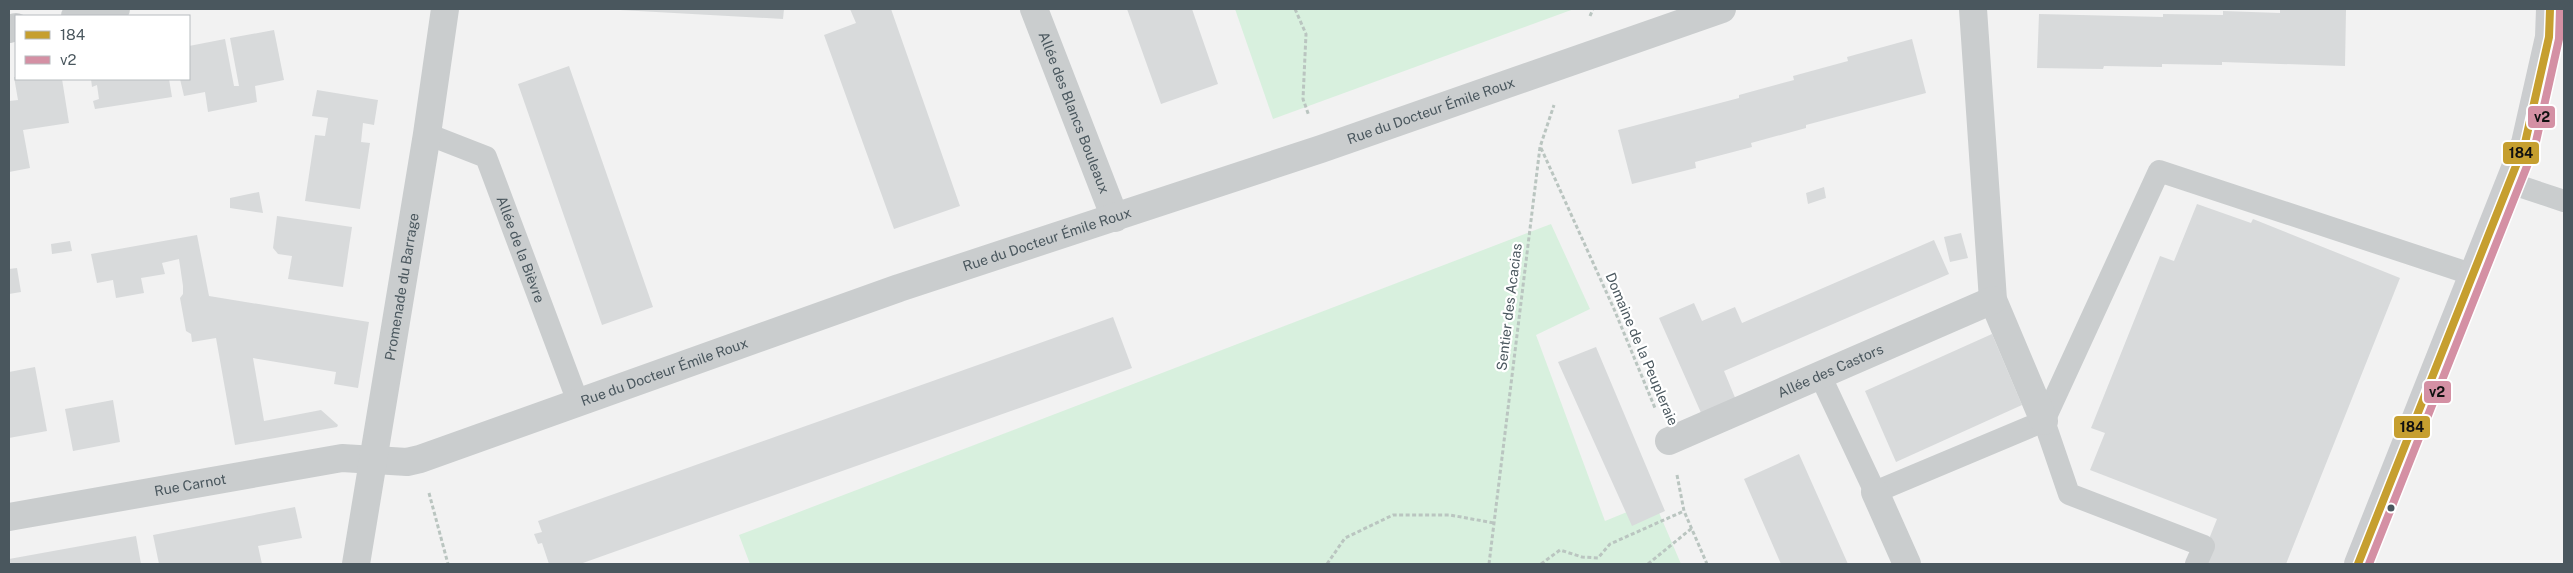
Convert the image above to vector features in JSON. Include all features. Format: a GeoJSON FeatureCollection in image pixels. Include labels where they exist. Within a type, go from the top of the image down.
{"type":"FeatureCollection","features":[{"type":"Feature","properties":{"kind":"main road"},"geometry":{"type":"LineString","coordinates":[[2358,564],[2474,276],[2525,143],[2549,37],[2550,9]]}},
{"type":"Feature","properties":{"kind":"street"},"geometry":{"type":"LineString","coordinates":[[81,15],[116,9]]}},
{"type":"Feature","properties":{"kind":"street","name":"Promenade du Barrage"},"geometry":{"type":"LineString","coordinates":[[356,564],[427,134],[444,9]]}},
{"type":"Feature","properties":{"kind":"street","name":"Allée des Blancs Bouleaux"},"geometry":{"type":"LineString","coordinates":[[1034,9],[1115,218]]}},
{"type":"Feature","properties":{"kind":"street","name":"Rue du Docteur Émile Roux"},"geometry":{"type":"LineString","coordinates":[[372,461],[407,462],[420,459],[899,288],[1321,149],[1574,59],[1722,9]]}},
{"type":"Feature","properties":{"kind":"street"},"geometry":{"type":"LineString","coordinates":[[1973,9],[1993,300],[2044,421]]}},
{"type":"Feature","properties":{"kind":"street","name":"Allée des Castors"},"geometry":{"type":"LineString","coordinates":[[1669,441],[1993,300]]}},
{"type":"Feature","properties":{"kind":"street","name":"Rue Carnot"},"geometry":{"type":"LineString","coordinates":[[9,517],[342,458],[372,461]]}},
{"type":"Feature","properties":{"kind":"street"},"geometry":{"type":"LineString","coordinates":[[1875,492],[1907,564]]}},
{"type":"Feature","properties":{"kind":"lane","name":"Allée de la Bièvre"},"geometry":{"type":"LineString","coordinates":[[427,134],[486,157],[578,402]]}},
{"type":"Feature","properties":{"kind":"lane"},"geometry":{"type":"LineString","coordinates":[[1820,375],[1875,492],[2044,421],[2159,170],[2474,276]]}},
{"type":"Feature","properties":{"kind":"lane"},"geometry":{"type":"LineString","coordinates":[[2510,183],[2564,201]]}},
{"type":"Feature","properties":{"kind":"lane"},"geometry":{"type":"LineString","coordinates":[[2044,421],[2069,494],[2204,546],[2196,564]]}},
{"type":"Feature","properties":{"kind":"path"},"geometry":{"type":"LineString","coordinates":[[1295,9],[1306,34],[1303,99],[1321,149]]}},
{"type":"Feature","properties":{"kind":"path","name":"Sentier des Acacias"},"geometry":{"type":"LineString","coordinates":[[1489,564],[1540,147],[1574,59]]}},
{"type":"Feature","properties":{"kind":"path","name":"Domaine de la Peupleraie"},"geometry":{"type":"LineString","coordinates":[[1540,147],[1614,309],[1669,441],[1684,512],[1707,564]]}},
{"type":"Feature","properties":{"kind":"path"},"geometry":{"type":"LineString","coordinates":[[420,459],[448,564]]}},
{"type":"Feature","properties":{"kind":"path"},"geometry":{"type":"LineString","coordinates":[[1541,564],[1560,550],[1582,557],[1598,558],[1610,544],[1684,512]]}},
{"type":"Feature","properties":{"kind":"path"},"geometry":{"type":"LineString","coordinates":[[1328,564],[1345,538],[1393,515],[1450,515],[1494,523]]}},
{"type":"Feature","properties":{"kind":"path"},"geometry":{"type":"LineString","coordinates":[[1648,564],[1692,528]]}},
{"type":"Feature","properties":{"kind":"green space"},"geometry":{"type":"Polygon","coordinates":[[[1235,9],[1574,9],[1273,119],[1235,9]]]}},
{"type":"Feature","properties":{"kind":"green space"},"geometry":{"type":"Polygon","coordinates":[[[1551,224],[1590,309],[1536,335],[1605,521],[1654,501],[1681,564],[750,564],[739,535],[1551,224]]]}},
{"type":"Feature","properties":{"kind":"building"},"geometry":{"type":"Polygon","coordinates":[[[602,9],[784,9],[783,19],[602,9]]]}},
{"type":"Feature","properties":{"kind":"building"},"geometry":{"type":"Polygon","coordinates":[[[850,9],[891,9],[960,206],[894,229],[824,35],[856,23],[850,9]]]}},
{"type":"Feature","properties":{"kind":"building"},"geometry":{"type":"Polygon","coordinates":[[[1127,9],[1192,9],[1218,84],[1161,104],[1127,9]]]}},
{"type":"Feature","properties":{"kind":"building"},"geometry":{"type":"Polygon","coordinates":[[[2280,9],[2346,10],[2345,66],[2222,62],[2222,65],[2162,64],[2162,67],[2104,66],[2103,69],[2037,68],[2039,14],[2163,17],[2163,14],[2223,15],[2223,11],[2280,13],[2280,9]]]}},
{"type":"Feature","properties":{"kind":"building"},"geometry":{"type":"Polygon","coordinates":[[[274,30],[284,80],[255,86],[257,102],[208,112],[205,92],[184,96],[180,80],[190,80],[190,46],[225,39],[234,86],[239,86],[230,38],[274,30]]]}},
{"type":"Feature","properties":{"kind":"building"},"geometry":{"type":"Polygon","coordinates":[[[1912,39],[1926,93],[1806,125],[1806,128],[1751,143],[1752,147],[1695,162],[1696,168],[1632,184],[1618,130],[1739,98],[1739,95],[1794,80],[1793,76],[1848,61],[1847,57],[1912,39]]]}},
{"type":"Feature","properties":{"kind":"building"},"geometry":{"type":"Polygon","coordinates":[[[569,66],[653,307],[602,325],[518,84],[569,66]]]}},
{"type":"Feature","properties":{"kind":"building"},"geometry":{"type":"Polygon","coordinates":[[[14,77],[15,80],[62,80],[69,123],[23,130],[30,168],[9,172],[9,101],[18,100],[14,77]]]}},
{"type":"Feature","properties":{"kind":"building"},"geometry":{"type":"Polygon","coordinates":[[[91,80],[169,80],[172,97],[95,109],[93,101],[99,99],[97,85],[92,87],[91,80]]]}},
{"type":"Feature","properties":{"kind":"building"},"geometry":{"type":"Polygon","coordinates":[[[317,90],[378,100],[374,125],[363,123],[361,142],[370,143],[360,209],[305,201],[315,135],[325,136],[328,118],[312,116],[317,90]]]}},
{"type":"Feature","properties":{"kind":"building"},"geometry":{"type":"Polygon","coordinates":[[[1824,187],[1826,198],[1808,204],[1806,193],[1824,187]]]}},
{"type":"Feature","properties":{"kind":"building"},"geometry":{"type":"Polygon","coordinates":[[[259,192],[263,213],[230,208],[230,198],[259,192]]]}},
{"type":"Feature","properties":{"kind":"building"},"geometry":{"type":"Polygon","coordinates":[[[2197,204],[2251,223],[2253,219],[2400,278],[2286,564],[2199,564],[2217,519],[2090,470],[2105,433],[2091,428],[2160,256],[2174,261],[2197,204]]]}},
{"type":"Feature","properties":{"kind":"building"},"geometry":{"type":"Polygon","coordinates":[[[277,216],[352,227],[343,287],[288,279],[292,256],[278,254],[273,248],[277,216]]]}},
{"type":"Feature","properties":{"kind":"building"},"geometry":{"type":"Polygon","coordinates":[[[1961,233],[1968,258],[1950,262],[1944,237],[1961,233]]]}},
{"type":"Feature","properties":{"kind":"building"},"geometry":{"type":"Polygon","coordinates":[[[197,235],[209,296],[369,322],[358,388],[334,384],[336,372],[253,358],[264,421],[321,410],[338,425],[337,427],[235,445],[216,338],[192,342],[191,334],[186,331],[180,298],[183,294],[183,286],[179,259],[162,263],[165,274],[141,278],[144,293],[116,298],[113,280],[97,283],[91,254],[197,235]]]}},
{"type":"Feature","properties":{"kind":"building"},"geometry":{"type":"Polygon","coordinates":[[[1934,240],[1949,274],[1724,371],[1736,400],[1702,415],[1659,318],[1694,303],[1702,321],[1735,307],[1742,323],[1934,240]]]}},
{"type":"Feature","properties":{"kind":"building"},"geometry":{"type":"Polygon","coordinates":[[[70,241],[72,251],[52,254],[51,244],[70,241]]]}},
{"type":"Feature","properties":{"kind":"building"},"geometry":{"type":"Polygon","coordinates":[[[17,268],[21,292],[9,294],[9,269],[17,268]]]}},
{"type":"Feature","properties":{"kind":"building"},"geometry":{"type":"Polygon","coordinates":[[[1113,317],[1132,368],[580,564],[549,564],[542,543],[538,544],[534,534],[542,532],[538,521],[1113,317]]]}},
{"type":"Feature","properties":{"kind":"building"},"geometry":{"type":"Polygon","coordinates":[[[1992,334],[2022,405],[1896,462],[1865,391],[1992,334]]]}},
{"type":"Feature","properties":{"kind":"building"},"geometry":{"type":"Polygon","coordinates":[[[1596,347],[1665,511],[1632,526],[1558,362],[1596,347]]]}},
{"type":"Feature","properties":{"kind":"building"},"geometry":{"type":"Polygon","coordinates":[[[35,367],[47,431],[9,438],[9,372],[35,367]]]}},
{"type":"Feature","properties":{"kind":"building"},"geometry":{"type":"Polygon","coordinates":[[[113,400],[120,442],[73,451],[65,409],[113,400]]]}},
{"type":"Feature","properties":{"kind":"building"},"geometry":{"type":"Polygon","coordinates":[[[1799,454],[1848,564],[1781,564],[1744,479],[1799,454]]]}},
{"type":"Feature","properties":{"kind":"building"},"geometry":{"type":"Polygon","coordinates":[[[295,507],[302,538],[258,546],[262,564],[159,564],[153,535],[295,507]]]}},
{"type":"Feature","properties":{"kind":"building"},"geometry":{"type":"Polygon","coordinates":[[[136,536],[141,564],[9,564],[9,559],[136,536]]]}},
{"type":"Feature","properties":{"kind":"transit line","name":"184"},"geometry":{"type":"LineString","coordinates":[[2358,564],[2525,143],[2549,37],[2550,9]]}},
{"type":"Feature","properties":{"kind":"transit line","name":"v2"},"geometry":{"type":"LineString","coordinates":[[2369,564],[2535,146],[2559,39],[2560,9]]}}]}
